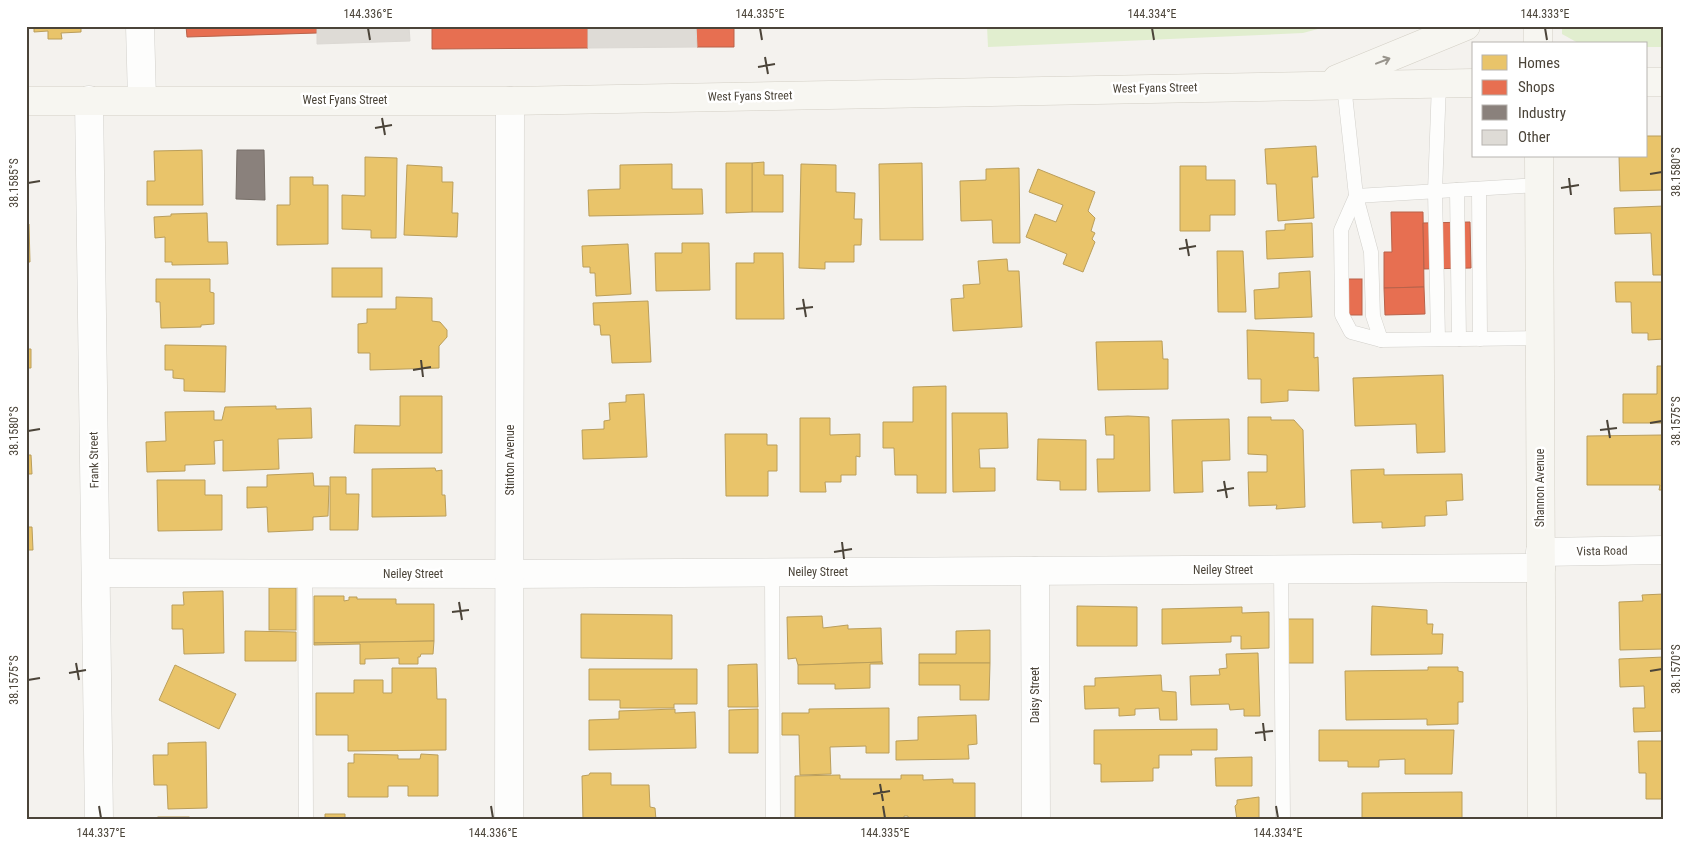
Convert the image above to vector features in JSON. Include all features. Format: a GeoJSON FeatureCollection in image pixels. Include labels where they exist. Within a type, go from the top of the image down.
{"type":"FeatureCollection","features":[{"type":"Feature","properties":{"kind":"main road"},"geometry":{"type":"LineString","coordinates":[[1333,85],[1466,26]]}},
{"type":"Feature","properties":{"kind":"main road"},"geometry":{"type":"LineString","coordinates":[[1538,26],[1538,42]]}},
{"type":"Feature","properties":{"kind":"main road"},"geometry":{"type":"LineString","coordinates":[[1648,82],[1664,82]]}},
{"type":"Feature","properties":{"kind":"main road","name":"West Fyans Street"},"geometry":{"type":"LineString","coordinates":[[26,101],[510,101],[1472,83]]}},
{"type":"Feature","properties":{"kind":"main road","name":"Shannon Avenue"},"geometry":{"type":"LineString","coordinates":[[1539,158],[1542,820]]}},
{"type":"Feature","properties":{"kind":"street"},"geometry":{"type":"LineString","coordinates":[[140,26],[142,100]]}},
{"type":"Feature","properties":{"kind":"street","name":"Frank Street"},"geometry":{"type":"LineString","coordinates":[[90,100],[99,820]]}},
{"type":"Feature","properties":{"kind":"street","name":"Stinton Avenue"},"geometry":{"type":"LineString","coordinates":[[509,820],[510,101]]}},
{"type":"Feature","properties":{"kind":"street","name":"Vista Road"},"geometry":{"type":"LineString","coordinates":[[1541,560],[1664,550]]}},
{"type":"Feature","properties":{"kind":"street","name":"Neiley Street"},"geometry":{"type":"LineString","coordinates":[[96,573],[509,574],[1281,569],[1541,560]]}},
{"type":"Feature","properties":{"kind":"street","name":"Daisy Street"},"geometry":{"type":"LineString","coordinates":[[1035,571],[1036,820]]}},
{"type":"Feature","properties":{"kind":"lane"},"geometry":{"type":"LineString","coordinates":[[1438,339],[1435,191],[1439,83]]}},
{"type":"Feature","properties":{"kind":"lane"},"geometry":{"type":"LineString","coordinates":[[1333,85],[1356,196],[1371,252],[1373,316],[1381,340]]}},
{"type":"Feature","properties":{"kind":"lane"},"geometry":{"type":"LineString","coordinates":[[1356,196],[1539,185]]}},
{"type":"Feature","properties":{"kind":"lane"},"geometry":{"type":"LineString","coordinates":[[1479,189],[1480,339]]}},
{"type":"Feature","properties":{"kind":"lane"},"geometry":{"type":"LineString","coordinates":[[1457,190],[1459,339]]}},
{"type":"Feature","properties":{"kind":"lane"},"geometry":{"type":"LineString","coordinates":[[1356,196],[1341,230],[1342,315],[1351,332],[1381,340],[1540,338]]}},
{"type":"Feature","properties":{"kind":"lane"},"geometry":{"type":"LineString","coordinates":[[1281,569],[1283,820]]}},
{"type":"Feature","properties":{"kind":"lane"},"geometry":{"type":"LineString","coordinates":[[772,572],[773,820]]}},
{"type":"Feature","properties":{"kind":"lane"},"geometry":{"type":"LineString","coordinates":[[305,573],[306,820]]}},
{"type":"Feature","properties":{"kind":"green space"},"geometry":{"type":"Polygon","coordinates":[[[987,26],[1329,26],[1303,33],[988,47],[987,26]]]}},
{"type":"Feature","properties":{"kind":"green space"},"geometry":{"type":"Polygon","coordinates":[[[1562,26],[1664,26],[1664,47],[1648,47],[1648,42],[1576,42],[1562,34],[1562,26]]]}},
{"type":"Feature","properties":{"kind":"building: Homes"},"geometry":{"type":"Polygon","coordinates":[[[34,26],[81,26],[81,32],[61,33],[62,39],[48,39],[48,31],[34,32],[34,26]]]}},
{"type":"Feature","properties":{"kind":"building: Homes"},"geometry":{"type":"Polygon","coordinates":[[[1648,136],[1664,136],[1664,190],[1620,191],[1619,158],[1648,158],[1648,136]]]}},
{"type":"Feature","properties":{"kind":"building: Homes"},"geometry":{"type":"Polygon","coordinates":[[[1316,146],[1318,177],[1312,177],[1314,218],[1278,221],[1276,184],[1267,184],[1265,149],[1316,146]]]}},
{"type":"Feature","properties":{"kind":"building: Homes"},"geometry":{"type":"Polygon","coordinates":[[[202,150],[203,205],[147,205],[147,181],[155,181],[154,151],[202,150]]]}},
{"type":"Feature","properties":{"kind":"building: Homes"},"geometry":{"type":"Polygon","coordinates":[[[365,157],[397,158],[396,238],[371,238],[371,230],[342,229],[342,195],[365,196],[365,157]]]}},
{"type":"Feature","properties":{"kind":"building: Homes"},"geometry":{"type":"Polygon","coordinates":[[[764,162],[764,175],[783,175],[783,212],[752,212],[752,163],[764,162]]]}},
{"type":"Feature","properties":{"kind":"building: Homes"},"geometry":{"type":"Polygon","coordinates":[[[726,163],[752,163],[752,212],[726,213],[726,163]]]}},
{"type":"Feature","properties":{"kind":"building: Homes"},"geometry":{"type":"Polygon","coordinates":[[[922,163],[923,240],[880,240],[879,164],[922,163]]]}},
{"type":"Feature","properties":{"kind":"building: Homes"},"geometry":{"type":"Polygon","coordinates":[[[672,164],[672,189],[702,189],[703,214],[589,216],[588,190],[620,189],[620,165],[672,164]]]}},
{"type":"Feature","properties":{"kind":"building: Homes"},"geometry":{"type":"Polygon","coordinates":[[[801,164],[836,165],[836,192],[855,193],[854,219],[862,219],[861,245],[854,245],[854,262],[825,262],[825,269],[799,268],[801,164]]]}},
{"type":"Feature","properties":{"kind":"building: Homes"},"geometry":{"type":"Polygon","coordinates":[[[407,165],[442,167],[442,182],[453,182],[452,213],[458,213],[457,237],[404,235],[407,165]]]}},
{"type":"Feature","properties":{"kind":"building: Homes"},"geometry":{"type":"Polygon","coordinates":[[[1180,166],[1206,166],[1206,180],[1235,180],[1235,215],[1210,215],[1210,231],[1180,231],[1180,166]]]}},
{"type":"Feature","properties":{"kind":"building: Homes"},"geometry":{"type":"Polygon","coordinates":[[[1019,168],[1020,243],[993,243],[992,220],[961,221],[960,181],[986,180],[986,169],[1019,168]]]}},
{"type":"Feature","properties":{"kind":"building: Homes"},"geometry":{"type":"Polygon","coordinates":[[[1038,169],[1095,192],[1088,211],[1095,218],[1091,231],[1095,233],[1092,239],[1095,242],[1083,272],[1063,264],[1067,254],[1026,237],[1035,214],[1056,222],[1063,205],[1029,192],[1038,169]]]}},
{"type":"Feature","properties":{"kind":"building: Homes"},"geometry":{"type":"Polygon","coordinates":[[[290,177],[313,177],[313,185],[328,185],[328,244],[277,245],[277,205],[290,205],[290,177]]]}},
{"type":"Feature","properties":{"kind":"building: Homes"},"geometry":{"type":"Polygon","coordinates":[[[1664,206],[1664,275],[1653,275],[1651,233],[1615,234],[1614,208],[1664,206]]]}},
{"type":"Feature","properties":{"kind":"building: Homes"},"geometry":{"type":"Polygon","coordinates":[[[207,213],[208,242],[227,242],[228,264],[172,265],[172,262],[165,262],[165,237],[155,238],[154,217],[171,216],[171,214],[207,213]]]}},
{"type":"Feature","properties":{"kind":"building: Homes"},"geometry":{"type":"Polygon","coordinates":[[[1312,223],[1313,257],[1267,259],[1266,231],[1285,230],[1285,224],[1312,223]]]}},
{"type":"Feature","properties":{"kind":"building: Homes"},"geometry":{"type":"Polygon","coordinates":[[[26,224],[29,224],[30,262],[26,262],[26,224]]]}},
{"type":"Feature","properties":{"kind":"building: Homes"},"geometry":{"type":"Polygon","coordinates":[[[682,243],[709,243],[710,290],[656,291],[655,253],[682,253],[682,243]]]}},
{"type":"Feature","properties":{"kind":"building: Homes"},"geometry":{"type":"Polygon","coordinates":[[[628,244],[631,294],[596,296],[595,273],[590,273],[590,267],[583,267],[582,246],[628,244]]]}},
{"type":"Feature","properties":{"kind":"building: Homes"},"geometry":{"type":"Polygon","coordinates":[[[1217,251],[1243,251],[1246,312],[1218,312],[1217,251]]]}},
{"type":"Feature","properties":{"kind":"building: Homes"},"geometry":{"type":"Polygon","coordinates":[[[754,253],[783,253],[784,319],[736,319],[736,263],[754,263],[754,253]]]}},
{"type":"Feature","properties":{"kind":"building: Homes"},"geometry":{"type":"Polygon","coordinates":[[[1007,259],[1008,271],[1019,271],[1022,327],[953,331],[951,299],[964,298],[963,285],[980,284],[978,261],[1007,259]]]}},
{"type":"Feature","properties":{"kind":"building: Homes"},"geometry":{"type":"Polygon","coordinates":[[[332,268],[382,268],[382,297],[332,297],[332,268]]]}},
{"type":"Feature","properties":{"kind":"building: Homes"},"geometry":{"type":"Polygon","coordinates":[[[1310,271],[1312,317],[1255,319],[1254,290],[1279,288],[1279,273],[1310,271]]]}},
{"type":"Feature","properties":{"kind":"building: Homes"},"geometry":{"type":"Polygon","coordinates":[[[156,279],[210,279],[210,292],[214,293],[214,324],[201,325],[201,327],[161,328],[160,302],[156,302],[156,279]]]}},
{"type":"Feature","properties":{"kind":"building: Homes"},"geometry":{"type":"Polygon","coordinates":[[[1615,282],[1664,282],[1664,339],[1648,340],[1648,333],[1632,333],[1631,302],[1616,302],[1615,282]]]}},
{"type":"Feature","properties":{"kind":"building: Homes"},"geometry":{"type":"Polygon","coordinates":[[[396,297],[432,298],[432,321],[440,322],[447,330],[447,337],[439,346],[439,368],[370,370],[370,353],[358,353],[358,324],[367,323],[367,309],[396,309],[396,297]]]}},
{"type":"Feature","properties":{"kind":"building: Homes"},"geometry":{"type":"Polygon","coordinates":[[[648,301],[651,362],[612,363],[610,335],[601,335],[600,325],[594,325],[593,303],[648,301]]]}},
{"type":"Feature","properties":{"kind":"building: Homes"},"geometry":{"type":"Polygon","coordinates":[[[1247,330],[1314,333],[1314,358],[1318,357],[1319,391],[1288,390],[1288,401],[1261,403],[1261,379],[1248,379],[1247,330]]]}},
{"type":"Feature","properties":{"kind":"building: Homes"},"geometry":{"type":"Polygon","coordinates":[[[1162,341],[1163,359],[1168,359],[1168,389],[1098,390],[1096,342],[1162,341]]]}},
{"type":"Feature","properties":{"kind":"building: Homes"},"geometry":{"type":"Polygon","coordinates":[[[165,345],[226,346],[225,392],[184,391],[184,379],[173,378],[173,370],[165,370],[165,345]]]}},
{"type":"Feature","properties":{"kind":"building: Homes"},"geometry":{"type":"Polygon","coordinates":[[[26,349],[31,349],[31,368],[27,368],[26,397],[26,349]]]}},
{"type":"Feature","properties":{"kind":"building: Homes"},"geometry":{"type":"Polygon","coordinates":[[[1657,366],[1664,366],[1664,423],[1623,423],[1623,394],[1657,394],[1657,366]]]}},
{"type":"Feature","properties":{"kind":"building: Homes"},"geometry":{"type":"Polygon","coordinates":[[[1443,375],[1445,452],[1417,453],[1416,424],[1355,426],[1353,378],[1443,375]]]}},
{"type":"Feature","properties":{"kind":"building: Homes"},"geometry":{"type":"Polygon","coordinates":[[[946,386],[946,493],[917,493],[917,475],[895,475],[894,448],[883,448],[883,422],[913,422],[913,387],[946,386]]]}},
{"type":"Feature","properties":{"kind":"building: Homes"},"geometry":{"type":"Polygon","coordinates":[[[644,394],[647,457],[583,459],[582,430],[604,429],[604,421],[610,420],[609,403],[626,402],[626,395],[644,394]]]}},
{"type":"Feature","properties":{"kind":"building: Homes"},"geometry":{"type":"Polygon","coordinates":[[[400,396],[442,396],[442,453],[354,453],[355,425],[400,426],[400,396]]]}},
{"type":"Feature","properties":{"kind":"building: Homes"},"geometry":{"type":"Polygon","coordinates":[[[276,406],[276,409],[311,408],[312,438],[278,439],[279,469],[223,471],[223,440],[214,441],[215,464],[185,465],[185,471],[147,472],[146,442],[166,441],[165,412],[214,411],[214,420],[222,420],[225,407],[276,406]]]}},
{"type":"Feature","properties":{"kind":"building: Homes"},"geometry":{"type":"Polygon","coordinates":[[[952,413],[1007,413],[1008,448],[979,449],[980,468],[995,468],[995,491],[953,492],[952,413]]]}},
{"type":"Feature","properties":{"kind":"building: Homes"},"geometry":{"type":"Polygon","coordinates":[[[1105,417],[1149,417],[1150,491],[1098,492],[1097,459],[1114,459],[1114,435],[1106,435],[1105,417]]]}},
{"type":"Feature","properties":{"kind":"building: Homes"},"geometry":{"type":"Polygon","coordinates":[[[1248,417],[1294,420],[1303,430],[1305,507],[1276,509],[1277,505],[1249,506],[1248,472],[1267,472],[1267,455],[1248,454],[1248,417]]]}},
{"type":"Feature","properties":{"kind":"building: Homes"},"geometry":{"type":"Polygon","coordinates":[[[800,418],[830,418],[830,435],[860,434],[860,457],[856,456],[856,475],[841,475],[841,482],[825,482],[826,492],[800,492],[800,418]]]}},
{"type":"Feature","properties":{"kind":"building: Homes"},"geometry":{"type":"Polygon","coordinates":[[[1229,419],[1230,460],[1202,461],[1203,492],[1174,493],[1172,420],[1229,419]]]}},
{"type":"Feature","properties":{"kind":"building: Homes"},"geometry":{"type":"Polygon","coordinates":[[[26,423],[27,455],[31,455],[32,474],[26,474],[26,423]]]}},
{"type":"Feature","properties":{"kind":"building: Homes"},"geometry":{"type":"Polygon","coordinates":[[[725,434],[767,434],[767,445],[777,445],[777,471],[768,471],[768,496],[726,496],[725,434]]]}},
{"type":"Feature","properties":{"kind":"building: Homes"},"geometry":{"type":"Polygon","coordinates":[[[1662,435],[1664,490],[1659,490],[1660,485],[1587,485],[1587,436],[1662,435]]]}},
{"type":"Feature","properties":{"kind":"building: Homes"},"geometry":{"type":"Polygon","coordinates":[[[1038,439],[1086,440],[1086,490],[1060,490],[1060,481],[1037,480],[1038,439]]]}},
{"type":"Feature","properties":{"kind":"building: Homes"},"geometry":{"type":"Polygon","coordinates":[[[435,468],[436,471],[442,470],[442,495],[445,495],[446,516],[372,517],[372,469],[435,468]]]}},
{"type":"Feature","properties":{"kind":"building: Homes"},"geometry":{"type":"Polygon","coordinates":[[[1384,469],[1384,475],[1462,474],[1463,500],[1446,501],[1447,515],[1425,516],[1425,526],[1382,528],[1382,522],[1353,523],[1351,470],[1384,469]]]}},
{"type":"Feature","properties":{"kind":"building: Homes"},"geometry":{"type":"Polygon","coordinates":[[[313,473],[314,486],[329,486],[328,516],[313,517],[313,530],[268,532],[267,507],[247,508],[247,487],[267,487],[267,475],[313,473]]]}},
{"type":"Feature","properties":{"kind":"building: Homes"},"geometry":{"type":"Polygon","coordinates":[[[330,477],[346,477],[346,494],[359,494],[358,530],[330,530],[330,477]]]}},
{"type":"Feature","properties":{"kind":"building: Homes"},"geometry":{"type":"Polygon","coordinates":[[[157,480],[205,480],[205,495],[222,495],[222,530],[158,531],[157,480]]]}},
{"type":"Feature","properties":{"kind":"building: Homes"},"geometry":{"type":"Polygon","coordinates":[[[26,527],[32,527],[33,550],[27,550],[26,564],[26,527]]]}},
{"type":"Feature","properties":{"kind":"building: Homes"},"geometry":{"type":"Polygon","coordinates":[[[269,588],[296,588],[296,630],[269,630],[269,588]]]}},
{"type":"Feature","properties":{"kind":"building: Homes"},"geometry":{"type":"Polygon","coordinates":[[[223,591],[224,653],[184,654],[183,629],[172,629],[172,605],[184,605],[183,592],[223,591]]]}},
{"type":"Feature","properties":{"kind":"building: Homes"},"geometry":{"type":"Polygon","coordinates":[[[1664,594],[1664,649],[1620,650],[1619,602],[1643,601],[1642,595],[1664,594]]]}},
{"type":"Feature","properties":{"kind":"building: Homes"},"geometry":{"type":"Polygon","coordinates":[[[314,596],[344,596],[344,601],[349,600],[349,597],[357,597],[357,599],[396,599],[396,604],[434,604],[434,641],[314,643],[314,596]]]}},
{"type":"Feature","properties":{"kind":"building: Homes"},"geometry":{"type":"Polygon","coordinates":[[[1077,606],[1137,607],[1137,646],[1077,646],[1077,606]]]}},
{"type":"Feature","properties":{"kind":"building: Homes"},"geometry":{"type":"Polygon","coordinates":[[[1372,606],[1427,610],[1427,624],[1433,624],[1432,634],[1443,634],[1442,654],[1371,655],[1372,606]]]}},
{"type":"Feature","properties":{"kind":"building: Homes"},"geometry":{"type":"Polygon","coordinates":[[[1242,607],[1242,613],[1269,612],[1269,648],[1241,649],[1241,636],[1231,636],[1231,642],[1162,644],[1162,609],[1242,607]]]}},
{"type":"Feature","properties":{"kind":"building: Homes"},"geometry":{"type":"Polygon","coordinates":[[[581,614],[672,615],[672,659],[581,658],[581,614]]]}},
{"type":"Feature","properties":{"kind":"building: Homes"},"geometry":{"type":"Polygon","coordinates":[[[822,616],[823,628],[848,625],[848,629],[881,628],[882,662],[798,665],[796,658],[788,659],[787,617],[822,616]]]}},
{"type":"Feature","properties":{"kind":"building: Homes"},"geometry":{"type":"Polygon","coordinates":[[[1286,619],[1313,619],[1313,663],[1286,663],[1286,619]]]}},
{"type":"Feature","properties":{"kind":"building: Homes"},"geometry":{"type":"Polygon","coordinates":[[[990,630],[990,663],[919,663],[919,654],[956,654],[956,631],[990,630]]]}},
{"type":"Feature","properties":{"kind":"building: Homes"},"geometry":{"type":"Polygon","coordinates":[[[245,631],[296,632],[296,661],[245,661],[245,631]]]}},
{"type":"Feature","properties":{"kind":"building: Homes"},"geometry":{"type":"Polygon","coordinates":[[[434,641],[433,654],[421,654],[418,657],[418,664],[399,664],[399,658],[365,659],[365,664],[360,664],[360,644],[314,645],[314,643],[434,641]]]}},
{"type":"Feature","properties":{"kind":"building: Homes"},"geometry":{"type":"Polygon","coordinates":[[[1258,653],[1260,716],[1244,716],[1244,709],[1230,710],[1229,704],[1191,705],[1190,676],[1220,675],[1219,669],[1227,668],[1226,654],[1258,653]]]}},
{"type":"Feature","properties":{"kind":"building: Homes"},"geometry":{"type":"Polygon","coordinates":[[[1664,657],[1664,731],[1634,732],[1633,708],[1645,708],[1644,686],[1620,687],[1619,659],[1664,657]]]}},
{"type":"Feature","properties":{"kind":"building: Homes"},"geometry":{"type":"Polygon","coordinates":[[[882,662],[883,664],[870,664],[870,688],[835,689],[835,684],[798,684],[798,665],[882,662]]]}},
{"type":"Feature","properties":{"kind":"building: Homes"},"geometry":{"type":"Polygon","coordinates":[[[919,663],[990,663],[989,700],[960,700],[960,685],[919,685],[919,663]]]}},
{"type":"Feature","properties":{"kind":"building: Homes"},"geometry":{"type":"Polygon","coordinates":[[[757,664],[758,707],[728,707],[728,665],[757,664]]]}},
{"type":"Feature","properties":{"kind":"building: Homes"},"geometry":{"type":"Polygon","coordinates":[[[175,665],[236,694],[219,729],[159,700],[175,665]]]}},
{"type":"Feature","properties":{"kind":"building: Homes"},"geometry":{"type":"Polygon","coordinates":[[[1428,667],[1458,667],[1458,671],[1463,672],[1463,702],[1458,702],[1458,724],[1427,725],[1427,719],[1346,720],[1345,671],[1428,670],[1428,667]]]}},
{"type":"Feature","properties":{"kind":"building: Homes"},"geometry":{"type":"Polygon","coordinates":[[[392,668],[436,668],[437,699],[446,699],[446,750],[348,751],[348,735],[316,735],[316,693],[354,693],[354,680],[383,680],[383,693],[392,693],[392,668]]]}},
{"type":"Feature","properties":{"kind":"building: Homes"},"geometry":{"type":"Polygon","coordinates":[[[589,669],[697,669],[697,704],[674,704],[674,708],[620,708],[620,700],[589,700],[589,669]]]}},
{"type":"Feature","properties":{"kind":"building: Homes"},"geometry":{"type":"Polygon","coordinates":[[[1161,675],[1162,691],[1176,692],[1177,720],[1160,720],[1159,708],[1135,709],[1135,715],[1119,716],[1119,708],[1085,709],[1084,686],[1095,686],[1095,678],[1161,675]]]}},
{"type":"Feature","properties":{"kind":"building: Homes"},"geometry":{"type":"Polygon","coordinates":[[[889,708],[889,753],[866,753],[866,746],[830,747],[831,774],[800,775],[799,735],[782,735],[782,713],[809,713],[809,709],[889,708]]]}},
{"type":"Feature","properties":{"kind":"building: Homes"},"geometry":{"type":"Polygon","coordinates":[[[675,709],[675,713],[695,712],[696,748],[589,750],[589,720],[619,719],[619,711],[675,709]]]}},
{"type":"Feature","properties":{"kind":"building: Homes"},"geometry":{"type":"Polygon","coordinates":[[[758,709],[758,753],[729,753],[729,710],[758,709]]]}},
{"type":"Feature","properties":{"kind":"building: Homes"},"geometry":{"type":"Polygon","coordinates":[[[976,715],[977,744],[968,745],[969,759],[896,760],[896,741],[918,740],[918,717],[976,715]]]}},
{"type":"Feature","properties":{"kind":"building: Homes"},"geometry":{"type":"Polygon","coordinates":[[[1217,729],[1217,750],[1191,750],[1192,755],[1159,755],[1159,768],[1153,768],[1153,781],[1101,782],[1101,764],[1094,764],[1094,730],[1217,729]]]}},
{"type":"Feature","properties":{"kind":"building: Homes"},"geometry":{"type":"Polygon","coordinates":[[[1319,730],[1454,730],[1452,774],[1405,774],[1405,759],[1379,760],[1379,767],[1348,767],[1348,761],[1319,761],[1319,730]]]}},
{"type":"Feature","properties":{"kind":"building: Homes"},"geometry":{"type":"Polygon","coordinates":[[[1638,741],[1664,741],[1664,799],[1646,799],[1646,773],[1639,773],[1638,741]]]}},
{"type":"Feature","properties":{"kind":"building: Homes"},"geometry":{"type":"Polygon","coordinates":[[[206,742],[207,808],[168,809],[167,785],[154,785],[153,755],[168,755],[168,743],[206,742]]]}},
{"type":"Feature","properties":{"kind":"building: Homes"},"geometry":{"type":"Polygon","coordinates":[[[354,754],[398,755],[398,759],[420,759],[421,754],[438,755],[438,796],[408,796],[408,786],[388,786],[388,797],[348,797],[348,763],[354,763],[354,754]]]}},
{"type":"Feature","properties":{"kind":"building: Homes"},"geometry":{"type":"Polygon","coordinates":[[[1252,757],[1252,786],[1216,786],[1215,758],[1252,757]]]}},
{"type":"Feature","properties":{"kind":"building: Homes"},"geometry":{"type":"Polygon","coordinates":[[[590,773],[611,773],[611,785],[649,785],[650,807],[655,808],[656,820],[583,820],[582,776],[589,775],[590,773]]]}},
{"type":"Feature","properties":{"kind":"building: Homes"},"geometry":{"type":"Polygon","coordinates":[[[840,775],[840,779],[901,779],[901,775],[923,775],[923,780],[953,779],[953,783],[975,783],[975,820],[908,820],[908,816],[904,816],[904,820],[795,819],[795,776],[840,775]]]}},
{"type":"Feature","properties":{"kind":"building: Homes"},"geometry":{"type":"Polygon","coordinates":[[[1462,792],[1462,820],[1362,820],[1362,793],[1462,792]]]}},
{"type":"Feature","properties":{"kind":"building: Homes"},"geometry":{"type":"Polygon","coordinates":[[[1259,797],[1259,820],[1237,820],[1235,806],[1237,800],[1259,797]]]}},
{"type":"Feature","properties":{"kind":"building: Homes"},"geometry":{"type":"Polygon","coordinates":[[[325,814],[345,814],[345,819],[372,820],[325,820],[325,814]]]}},
{"type":"Feature","properties":{"kind":"building: Homes"},"geometry":{"type":"Polygon","coordinates":[[[158,817],[189,817],[189,820],[158,820],[158,817]]]}},
{"type":"Feature","properties":{"kind":"building: Shops"},"geometry":{"type":"Polygon","coordinates":[[[186,26],[317,26],[317,33],[187,37],[186,26]]]}},
{"type":"Feature","properties":{"kind":"building: Shops"},"geometry":{"type":"Polygon","coordinates":[[[432,26],[588,26],[588,48],[432,49],[432,26]]]}},
{"type":"Feature","properties":{"kind":"building: Shops"},"geometry":{"type":"Polygon","coordinates":[[[696,26],[734,26],[734,47],[697,47],[696,26]]]}},
{"type":"Feature","properties":{"kind":"building: Shops"},"geometry":{"type":"Polygon","coordinates":[[[1391,212],[1423,212],[1424,287],[1384,288],[1384,252],[1392,252],[1391,212]]]}},
{"type":"Feature","properties":{"kind":"building: Shops"},"geometry":{"type":"Polygon","coordinates":[[[1470,222],[1471,268],[1424,269],[1423,223],[1470,222]]]}},
{"type":"Feature","properties":{"kind":"building: Shops"},"geometry":{"type":"Polygon","coordinates":[[[1347,279],[1362,279],[1362,315],[1347,315],[1347,279]]]}},
{"type":"Feature","properties":{"kind":"building: Shops"},"geometry":{"type":"Polygon","coordinates":[[[1424,287],[1425,314],[1385,315],[1384,288],[1424,287]]]}},
{"type":"Feature","properties":{"kind":"building: Industry"},"geometry":{"type":"Polygon","coordinates":[[[237,150],[264,150],[265,200],[236,199],[237,150]]]}},
{"type":"Feature","properties":{"kind":"building: Other"},"geometry":{"type":"Polygon","coordinates":[[[317,26],[409,26],[410,41],[317,44],[317,26]]]}},
{"type":"Feature","properties":{"kind":"building: Other"},"geometry":{"type":"Polygon","coordinates":[[[588,26],[696,26],[697,47],[588,48],[588,26]]]}}]}
